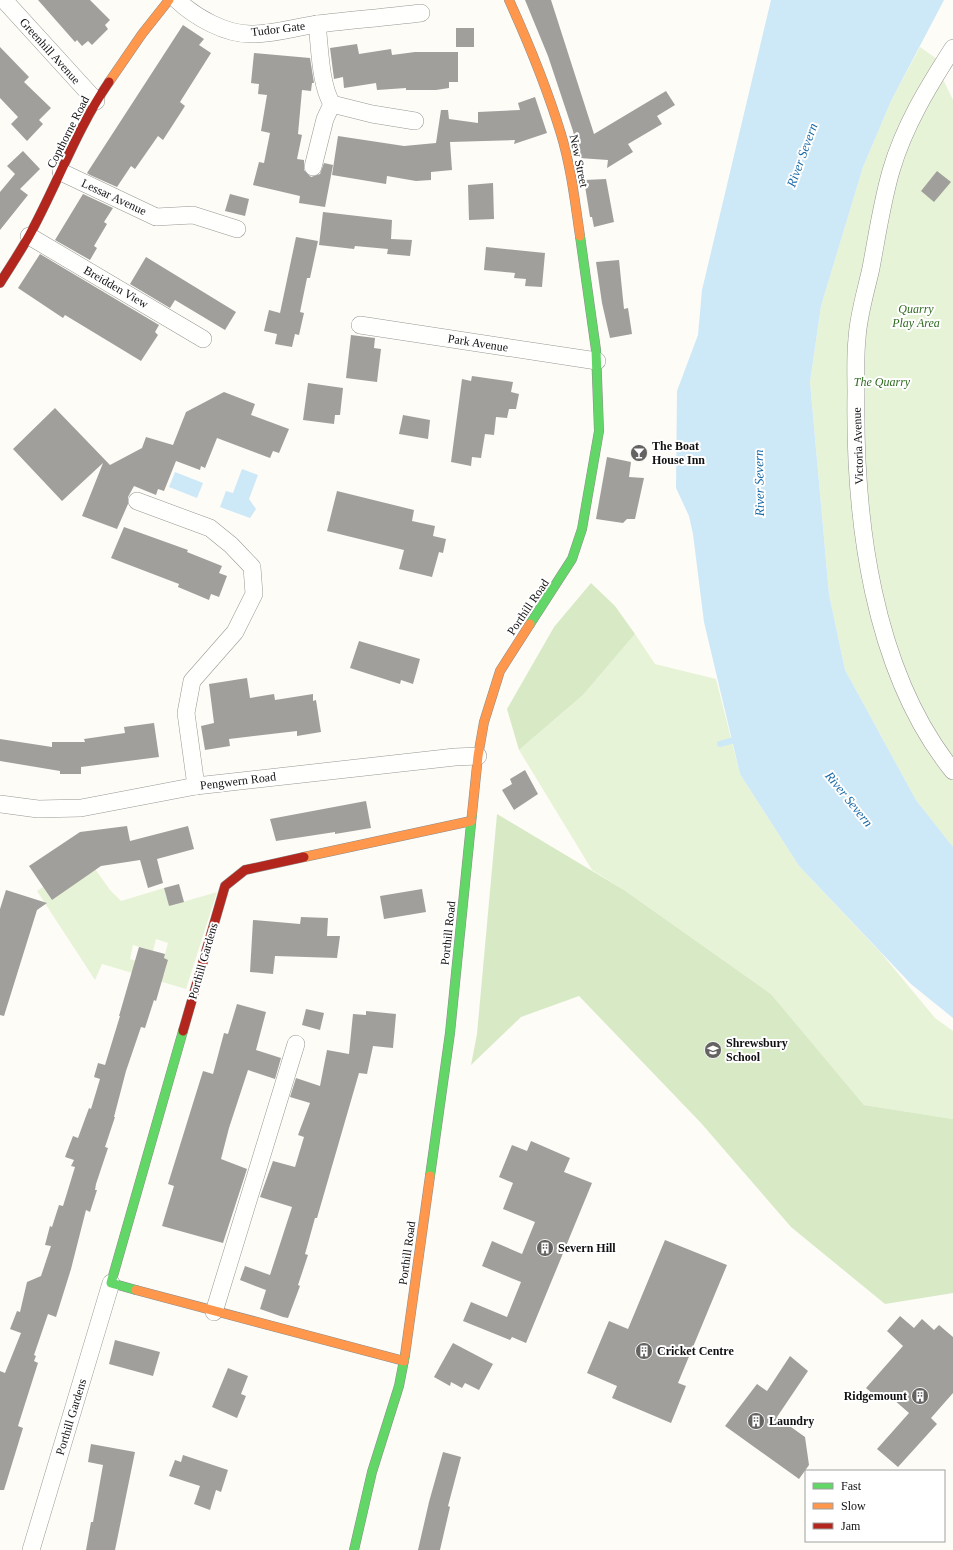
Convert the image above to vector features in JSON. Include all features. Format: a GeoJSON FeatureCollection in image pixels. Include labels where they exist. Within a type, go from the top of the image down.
{"type":"FeatureCollection","features":[{"type":"Feature","properties":{"kind":"street","name":"Greenhill Avenue"},"geometry":{"type":"LineString","coordinates":[[4,0],[96,101]]}},
{"type":"Feature","properties":{"kind":"street","name":"Copthorne Road"},"geometry":{"type":"LineString","coordinates":[[0,283],[29,236],[61,172],[82,125],[96,101],[142,34],[169,0]]}},
{"type":"Feature","properties":{"kind":"street","name":"Tudor Gate"},"geometry":{"type":"LineString","coordinates":[[177,0],[189,11],[210,23],[222,28],[251,34],[317,24],[421,13]]}},
{"type":"Feature","properties":{"kind":"street","name":"New Street"},"geometry":{"type":"LineString","coordinates":[[510,0],[536,60],[561,135],[574,194],[594,336]]}},
{"type":"Feature","properties":{"kind":"street","name":"Tudor Gate"},"geometry":{"type":"LineString","coordinates":[[317,24],[323,82],[327,95],[332,104]]}},
{"type":"Feature","properties":{"kind":"street","name":"Victoria Avenue"},"geometry":{"type":"LineString","coordinates":[[953,48],[933,79],[913,115],[889,179],[857,338],[855,443],[865,542],[882,627],[903,684],[925,730],[953,771]]}},
{"type":"Feature","properties":{"kind":"street"},"geometry":{"type":"LineString","coordinates":[[313,167],[325,119],[332,104],[372,114],[415,120]]}},
{"type":"Feature","properties":{"kind":"street","name":"Lessar Avenue"},"geometry":{"type":"LineString","coordinates":[[61,172],[156,217],[193,215],[237,229]]}},
{"type":"Feature","properties":{"kind":"street","name":"Breidden View"},"geometry":{"type":"LineString","coordinates":[[29,236],[203,339]]}},
{"type":"Feature","properties":{"kind":"street","name":"Park Avenue"},"geometry":{"type":"LineString","coordinates":[[360,325],[596,361]]}},
{"type":"Feature","properties":{"kind":"street","name":"Porthill Road"},"geometry":{"type":"LineString","coordinates":[[354,1550],[372,1472],[399,1386],[404,1361],[450,1032],[478,756],[484,722],[500,671],[569,567],[578,542],[599,431],[594,336]]}},
{"type":"Feature","properties":{"kind":"street"},"geometry":{"type":"LineString","coordinates":[[137,502],[210,528],[232,545],[252,566],[254,594],[235,632],[192,680],[186,713],[196,786]]}},
{"type":"Feature","properties":{"kind":"street","name":"Pengwern Road"},"geometry":{"type":"LineString","coordinates":[[0,804],[38,809],[81,808],[196,786],[455,757],[478,756]]}},
{"type":"Feature","properties":{"kind":"street","name":"Porthill Gardens"},"geometry":{"type":"LineString","coordinates":[[31,1550],[225,886],[245,870],[471,821]]}},
{"type":"Feature","properties":{"kind":"street"},"geometry":{"type":"LineString","coordinates":[[214,1312],[296,1044]]}},
{"type":"Feature","properties":{"kind":"street"},"geometry":{"type":"LineString","coordinates":[[110,1283],[214,1312],[404,1361]]}},
{"type":"Feature","properties":{"kind":"green space","name":"The Quarry"},"geometry":{"type":"Polygon","coordinates":[[[920,47],[937,59],[939,71],[953,100],[953,847],[916,800],[845,670],[829,594],[810,382],[821,306],[863,167],[891,101],[920,47]]]}},
{"type":"Feature","properties":{"kind":"green space"},"geometry":{"type":"Polygon","coordinates":[[[591,583],[615,606],[635,634],[583,695],[519,750],[507,709],[554,627],[591,583]]]}},
{"type":"Feature","properties":{"kind":"green space"},"geometry":{"type":"Polygon","coordinates":[[[635,634],[655,664],[716,679],[740,774],[799,866],[881,953],[935,1018],[953,1031],[953,1119],[864,1105],[771,994],[624,890],[592,870],[519,750],[583,695],[635,634]]]}},
{"type":"Feature","properties":{"kind":"green space"},"geometry":{"type":"Polygon","coordinates":[[[497,814],[624,890],[771,994],[864,1105],[953,1119],[953,1293],[885,1304],[791,1227],[701,1123],[579,996],[521,1017],[471,1065],[477,1034],[497,814]]]}},
{"type":"Feature","properties":{"kind":"green space"},"geometry":{"type":"Polygon","coordinates":[[[88,859],[110,890],[121,901],[164,888],[169,906],[217,892],[186,989],[102,964],[95,980],[37,891],[43,887],[52,900],[69,888],[62,878],[88,859]],[[156,939],[153,951],[133,945],[130,959],[146,964],[164,975],[168,960],[164,958],[168,943],[156,939]]]}},
{"type":"Feature","properties":{"kind":"water","name":"River Severn"},"geometry":{"type":"Polygon","coordinates":[[[771,0],[944,0],[891,101],[863,167],[821,306],[810,382],[829,594],[845,670],[916,800],[953,847],[953,1018],[911,984],[799,866],[740,774],[704,622],[693,534],[689,516],[676,488],[677,391],[698,335],[702,290],[771,0]]]}},
{"type":"Feature","properties":{"kind":"water"},"geometry":{"type":"Polygon","coordinates":[[[242,469],[258,475],[249,499],[256,509],[250,518],[220,507],[226,491],[233,493],[242,469]]]}},
{"type":"Feature","properties":{"kind":"water"},"geometry":{"type":"Polygon","coordinates":[[[175,472],[203,483],[197,498],[169,487],[175,472]]]}},
{"type":"Feature","properties":{"kind":"building"},"geometry":{"type":"Polygon","coordinates":[[[38,0],[90,0],[110,20],[105,25],[108,29],[92,45],[88,41],[82,46],[77,40],[75,42],[38,0]]]}},
{"type":"Feature","properties":{"kind":"building"},"geometry":{"type":"Polygon","coordinates":[[[525,0],[551,0],[594,134],[666,91],[675,105],[657,116],[662,124],[628,144],[633,152],[607,168],[608,160],[579,158],[573,131],[548,56],[525,0]]]}},
{"type":"Feature","properties":{"kind":"building"},"geometry":{"type":"Polygon","coordinates":[[[183,25],[204,39],[199,45],[211,53],[180,102],[185,106],[163,140],[158,136],[135,169],[131,166],[117,187],[90,175],[87,173],[183,25]]]}},
{"type":"Feature","properties":{"kind":"building"},"geometry":{"type":"Polygon","coordinates":[[[456,28],[474,28],[474,47],[456,47],[456,28]]]}},
{"type":"Feature","properties":{"kind":"building"},"geometry":{"type":"Polygon","coordinates":[[[357,44],[359,54],[391,49],[392,55],[415,52],[458,52],[458,82],[449,82],[449,88],[436,90],[406,90],[406,88],[377,90],[376,83],[344,88],[343,77],[334,79],[330,48],[357,44]]]}},
{"type":"Feature","properties":{"kind":"building"},"geometry":{"type":"Polygon","coordinates":[[[0,47],[29,77],[24,82],[51,108],[39,120],[43,124],[27,141],[11,124],[18,117],[0,98],[0,47]]]}},
{"type":"Feature","properties":{"kind":"building"},"geometry":{"type":"Polygon","coordinates":[[[254,53],[310,58],[314,83],[312,83],[311,91],[302,90],[298,134],[302,135],[297,159],[304,160],[304,170],[311,177],[320,174],[324,163],[333,165],[325,207],[299,203],[300,196],[253,185],[259,162],[264,163],[270,133],[261,131],[267,95],[258,94],[259,84],[251,83],[254,53]]]}},
{"type":"Feature","properties":{"kind":"building"},"geometry":{"type":"Polygon","coordinates":[[[535,97],[547,133],[514,144],[515,140],[450,142],[452,170],[431,172],[431,180],[416,181],[387,176],[386,184],[332,175],[338,136],[404,146],[436,143],[441,110],[448,110],[449,119],[478,123],[478,112],[520,110],[518,103],[535,97]]]}},
{"type":"Feature","properties":{"kind":"building"},"geometry":{"type":"Polygon","coordinates":[[[23,151],[40,169],[20,189],[28,195],[0,230],[0,192],[15,174],[7,166],[23,151]]]}},
{"type":"Feature","properties":{"kind":"building"},"geometry":{"type":"Polygon","coordinates":[[[937,171],[951,182],[934,202],[921,191],[937,171]]]}},
{"type":"Feature","properties":{"kind":"building"},"geometry":{"type":"Polygon","coordinates":[[[606,179],[614,222],[594,227],[592,217],[590,217],[584,180],[606,179]]]}},
{"type":"Feature","properties":{"kind":"building"},"geometry":{"type":"Polygon","coordinates":[[[493,183],[494,219],[469,220],[468,185],[493,183]]]}},
{"type":"Feature","properties":{"kind":"building"},"geometry":{"type":"Polygon","coordinates":[[[83,194],[113,208],[104,222],[107,224],[94,246],[97,248],[90,260],[55,240],[83,194]]]}},
{"type":"Feature","properties":{"kind":"building"},"geometry":{"type":"Polygon","coordinates":[[[230,194],[249,199],[245,216],[225,211],[230,194]]]}},
{"type":"Feature","properties":{"kind":"building"},"geometry":{"type":"Polygon","coordinates":[[[323,212],[392,220],[391,239],[412,240],[410,256],[387,254],[388,249],[355,246],[354,249],[319,245],[323,212]]]}},
{"type":"Feature","properties":{"kind":"building"},"geometry":{"type":"Polygon","coordinates":[[[296,237],[318,241],[310,278],[307,278],[300,312],[304,313],[299,335],[295,334],[292,347],[275,344],[277,334],[264,331],[269,310],[280,313],[296,237]]]}},
{"type":"Feature","properties":{"kind":"building"},"geometry":{"type":"Polygon","coordinates":[[[486,247],[545,253],[542,287],[525,286],[526,279],[514,278],[515,273],[484,270],[486,247]]]}},
{"type":"Feature","properties":{"kind":"building"},"geometry":{"type":"Polygon","coordinates":[[[40,254],[159,325],[155,332],[158,335],[141,361],[65,315],[63,318],[18,288],[40,254]]]}},
{"type":"Feature","properties":{"kind":"building"},"geometry":{"type":"Polygon","coordinates":[[[146,257],[236,312],[225,330],[175,300],[170,308],[130,284],[146,257]]]}},
{"type":"Feature","properties":{"kind":"building"},"geometry":{"type":"Polygon","coordinates":[[[619,260],[624,309],[628,308],[632,334],[610,338],[602,303],[596,262],[619,260]]]}},
{"type":"Feature","properties":{"kind":"building"},"geometry":{"type":"Polygon","coordinates":[[[351,335],[375,338],[374,348],[381,349],[377,382],[346,378],[351,335]]]}},
{"type":"Feature","properties":{"kind":"building"},"geometry":{"type":"Polygon","coordinates":[[[472,376],[513,382],[511,392],[519,394],[516,409],[509,409],[507,418],[496,417],[494,435],[485,434],[481,458],[472,457],[471,466],[451,462],[462,379],[471,381],[472,376]]]}},
{"type":"Feature","properties":{"kind":"building"},"geometry":{"type":"Polygon","coordinates":[[[308,383],[343,388],[340,415],[335,415],[334,424],[303,420],[308,383]]]}},
{"type":"Feature","properties":{"kind":"building"},"geometry":{"type":"Polygon","coordinates":[[[224,392],[255,404],[251,415],[289,429],[279,453],[273,451],[270,458],[217,438],[205,468],[201,466],[200,470],[176,461],[164,491],[158,489],[156,495],[134,486],[128,497],[128,504],[117,529],[82,516],[103,463],[62,501],[13,449],[55,408],[110,465],[142,448],[146,437],[173,445],[186,412],[224,392]]]}},
{"type":"Feature","properties":{"kind":"building"},"geometry":{"type":"Polygon","coordinates":[[[403,415],[430,420],[428,439],[399,434],[403,415]]]}},
{"type":"Feature","properties":{"kind":"building"},"geometry":{"type":"Polygon","coordinates":[[[607,457],[631,462],[629,477],[644,478],[635,519],[627,519],[623,523],[596,519],[607,457]]]}},
{"type":"Feature","properties":{"kind":"building"},"geometry":{"type":"Polygon","coordinates":[[[337,491],[414,510],[412,521],[435,526],[433,536],[446,539],[443,553],[439,552],[432,577],[399,569],[404,550],[327,531],[337,491]]]}},
{"type":"Feature","properties":{"kind":"building"},"geometry":{"type":"Polygon","coordinates":[[[124,527],[188,550],[187,552],[222,566],[219,573],[227,576],[219,597],[211,594],[209,600],[178,587],[179,584],[111,558],[124,527]]]}},
{"type":"Feature","properties":{"kind":"building"},"geometry":{"type":"Polygon","coordinates":[[[359,641],[420,659],[413,684],[401,680],[400,684],[350,668],[359,641]]]}},
{"type":"Feature","properties":{"kind":"building"},"geometry":{"type":"Polygon","coordinates":[[[247,678],[250,698],[274,694],[275,700],[313,694],[313,701],[316,700],[321,732],[297,736],[297,731],[229,739],[230,746],[205,750],[201,726],[214,723],[209,684],[247,678]]]}},
{"type":"Feature","properties":{"kind":"building"},"geometry":{"type":"Polygon","coordinates":[[[154,723],[159,757],[81,767],[81,774],[60,774],[60,771],[0,761],[0,739],[52,747],[52,742],[85,742],[84,739],[125,733],[124,727],[154,723]]]}},
{"type":"Feature","properties":{"kind":"building"},"geometry":{"type":"Polygon","coordinates":[[[525,770],[538,794],[514,810],[502,790],[512,784],[510,779],[525,770]]]}},
{"type":"Feature","properties":{"kind":"building"},"geometry":{"type":"Polygon","coordinates":[[[366,801],[371,828],[276,841],[270,819],[366,801]]]}},
{"type":"Feature","properties":{"kind":"building"},"geometry":{"type":"Polygon","coordinates":[[[127,826],[130,841],[188,826],[194,849],[157,859],[163,883],[148,888],[140,860],[101,866],[52,900],[29,866],[80,832],[127,826]]]}},
{"type":"Feature","properties":{"kind":"building"},"geometry":{"type":"Polygon","coordinates":[[[179,884],[184,902],[169,906],[164,888],[179,884]]]}},
{"type":"Feature","properties":{"kind":"building"},"geometry":{"type":"Polygon","coordinates":[[[422,889],[426,912],[384,919],[380,896],[422,889]]]}},
{"type":"Feature","properties":{"kind":"building"},"geometry":{"type":"Polygon","coordinates":[[[6,890],[47,903],[37,910],[4,1016],[0,1015],[0,909],[6,890]]]}},
{"type":"Feature","properties":{"kind":"building"},"geometry":{"type":"Polygon","coordinates":[[[301,917],[328,918],[327,936],[340,936],[337,958],[275,956],[273,974],[250,972],[253,920],[300,924],[301,917]]]}},
{"type":"Feature","properties":{"kind":"building"},"geometry":{"type":"Polygon","coordinates":[[[139,947],[165,954],[164,958],[168,960],[156,1001],[154,1000],[145,1028],[141,1027],[126,1071],[115,1117],[105,1147],[108,1148],[96,1184],[95,1190],[97,1190],[90,1212],[86,1210],[71,1269],[56,1317],[48,1314],[34,1355],[36,1356],[34,1361],[38,1363],[18,1426],[23,1428],[4,1490],[0,1490],[0,1371],[5,1373],[21,1333],[10,1329],[17,1311],[20,1312],[27,1282],[41,1276],[51,1246],[45,1245],[50,1226],[52,1227],[59,1205],[63,1206],[75,1167],[71,1166],[74,1160],[65,1157],[73,1136],[78,1138],[89,1108],[91,1109],[100,1079],[94,1077],[98,1063],[105,1065],[139,947]]]}},
{"type":"Feature","properties":{"kind":"building"},"geometry":{"type":"Polygon","coordinates":[[[237,1004],[266,1012],[256,1050],[281,1058],[275,1079],[248,1070],[229,1128],[221,1159],[247,1169],[223,1243],[162,1226],[174,1186],[168,1184],[203,1071],[213,1074],[224,1033],[228,1034],[237,1004]]]}},
{"type":"Feature","properties":{"kind":"building"},"geometry":{"type":"Polygon","coordinates":[[[306,1009],[324,1013],[320,1030],[302,1025],[306,1009]]]}},
{"type":"Feature","properties":{"kind":"building"},"geometry":{"type":"Polygon","coordinates":[[[366,1011],[396,1014],[393,1048],[373,1046],[367,1074],[359,1073],[317,1218],[315,1218],[305,1254],[308,1255],[298,1285],[300,1286],[288,1318],[283,1317],[260,1309],[266,1290],[240,1280],[245,1266],[270,1275],[292,1207],[260,1197],[273,1161],[295,1167],[304,1137],[298,1135],[310,1103],[290,1097],[296,1078],[320,1086],[327,1050],[349,1054],[353,1014],[366,1015],[366,1011]]]}},
{"type":"Feature","properties":{"kind":"building","name":"Severn Hill"},"geometry":{"type":"Polygon","coordinates":[[[531,1141],[570,1158],[564,1172],[592,1183],[526,1343],[512,1337],[510,1340],[463,1321],[471,1302],[507,1317],[521,1282],[482,1266],[492,1241],[522,1254],[535,1222],[503,1209],[513,1183],[499,1177],[512,1145],[527,1151],[531,1141]]]}},
{"type":"Feature","properties":{"kind":"building","name":"Cricket Centre"},"geometry":{"type":"Polygon","coordinates":[[[665,1240],[727,1265],[678,1383],[686,1386],[671,1423],[612,1398],[617,1386],[587,1373],[609,1321],[628,1329],[665,1240]]]}},
{"type":"Feature","properties":{"kind":"building","name":"Ridgemount"},"geometry":{"type":"Polygon","coordinates":[[[900,1316],[914,1328],[922,1319],[934,1330],[939,1325],[953,1337],[953,1393],[931,1418],[937,1424],[898,1467],[877,1449],[909,1413],[885,1392],[879,1399],[866,1388],[903,1346],[887,1331],[900,1316]]]}},
{"type":"Feature","properties":{"kind":"building"},"geometry":{"type":"Polygon","coordinates":[[[115,1340],[160,1352],[153,1376],[109,1364],[115,1340]]]}},
{"type":"Feature","properties":{"kind":"building"},"geometry":{"type":"Polygon","coordinates":[[[453,1343],[493,1364],[479,1390],[465,1383],[462,1388],[451,1382],[450,1386],[434,1377],[453,1343]]]}},
{"type":"Feature","properties":{"kind":"building","name":"Laundry"},"geometry":{"type":"Polygon","coordinates":[[[790,1356],[808,1371],[777,1417],[805,1437],[809,1465],[799,1479],[725,1426],[757,1384],[767,1391],[790,1356]]]}},
{"type":"Feature","properties":{"kind":"building"},"geometry":{"type":"Polygon","coordinates":[[[228,1368],[248,1376],[241,1394],[246,1396],[237,1418],[212,1407],[228,1368]]]}},
{"type":"Feature","properties":{"kind":"building"},"geometry":{"type":"Polygon","coordinates":[[[91,1444],[135,1452],[115,1550],[86,1550],[91,1522],[93,1522],[103,1465],[88,1462],[91,1444]]]}},
{"type":"Feature","properties":{"kind":"building"},"geometry":{"type":"Polygon","coordinates":[[[443,1452],[461,1457],[448,1506],[450,1507],[440,1550],[418,1550],[429,1502],[443,1452]]]}},
{"type":"Feature","properties":{"kind":"building"},"geometry":{"type":"Polygon","coordinates":[[[183,1455],[228,1470],[221,1492],[216,1490],[210,1510],[194,1504],[200,1486],[169,1476],[175,1460],[181,1462],[183,1455]]]}},
{"type":"Feature","properties":{"kind":"waterway"},"geometry":{"type":"LineString","coordinates":[[720,744],[738,739]]}},
{"type":"Feature","properties":{"kind":"traffic: fast"},"geometry":{"type":"LineString","coordinates":[[530,624],[572,559],[582,529],[599,431],[596,350],[580,236]]}},
{"type":"Feature","properties":{"kind":"traffic: fast"},"geometry":{"type":"LineString","coordinates":[[430,1176],[450,1033],[472,814]]}},
{"type":"Feature","properties":{"kind":"traffic: fast"},"geometry":{"type":"LineString","coordinates":[[136,1290],[111,1283],[183,1031]]}},
{"type":"Feature","properties":{"kind":"traffic: fast"},"geometry":{"type":"LineString","coordinates":[[354,1550],[372,1472],[399,1386],[405,1355]]}},
{"type":"Feature","properties":{"kind":"traffic: slow"},"geometry":{"type":"LineString","coordinates":[[109,82],[142,34],[169,0]]}},
{"type":"Feature","properties":{"kind":"traffic: slow"},"geometry":{"type":"LineString","coordinates":[[509,0],[537,66],[561,134],[570,172],[580,236]]}},
{"type":"Feature","properties":{"kind":"traffic: slow"},"geometry":{"type":"LineString","coordinates":[[472,814],[478,756],[484,722],[500,671],[530,624]]}},
{"type":"Feature","properties":{"kind":"traffic: slow"},"geometry":{"type":"LineString","coordinates":[[304,857],[471,821]]}},
{"type":"Feature","properties":{"kind":"traffic: slow"},"geometry":{"type":"LineString","coordinates":[[405,1355],[430,1176]]}},
{"type":"Feature","properties":{"kind":"traffic: slow"},"geometry":{"type":"LineString","coordinates":[[136,1290],[404,1361]]}},
{"type":"Feature","properties":{"kind":"traffic: jam"},"geometry":{"type":"LineString","coordinates":[[0,283],[29,236],[77,138],[97,100],[109,82]]}},
{"type":"Feature","properties":{"kind":"traffic: jam"},"geometry":{"type":"LineString","coordinates":[[183,1031],[225,886],[245,870],[304,857]]}},
{"type":"Feature","properties":{"kind":"place","name":"The Boat House Inn"},"geometry":{"type":"Point","coordinates":[639,453]}},
{"type":"Feature","properties":{"kind":"place","name":"Shrewsbury School"},"geometry":{"type":"Point","coordinates":[713,1050]}},
{"type":"Feature","properties":{"kind":"place","name":"Severn Hill"},"geometry":{"type":"Point","coordinates":[545,1248]}},
{"type":"Feature","properties":{"kind":"place","name":"Cricket Centre"},"geometry":{"type":"Point","coordinates":[644,1351]}},
{"type":"Feature","properties":{"kind":"place","name":"Ridgemount"},"geometry":{"type":"Point","coordinates":[920,1396]}},
{"type":"Feature","properties":{"kind":"place","name":"Laundry"},"geometry":{"type":"Point","coordinates":[756,1421]}},
{"type":"Feature","properties":{"kind":"park label","name":"Quarry Play Area"},"geometry":{"type":"Point","coordinates":[916,316]}}]}
